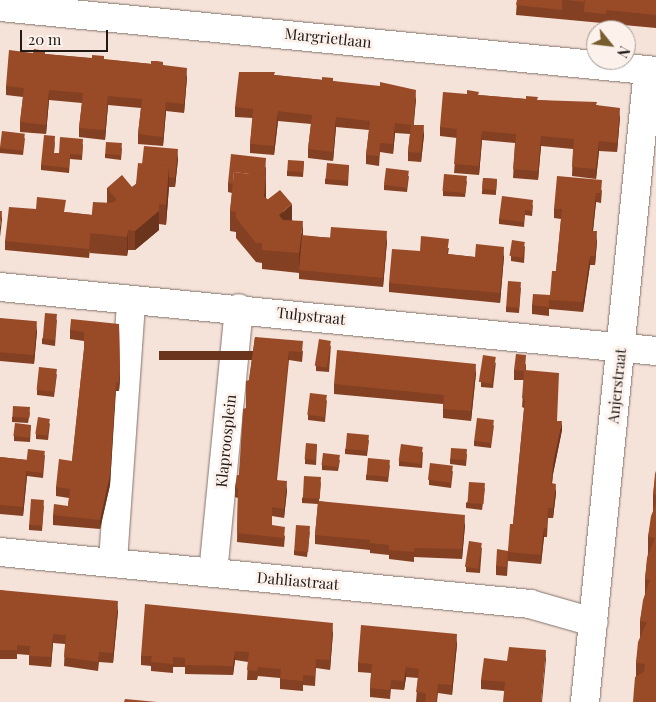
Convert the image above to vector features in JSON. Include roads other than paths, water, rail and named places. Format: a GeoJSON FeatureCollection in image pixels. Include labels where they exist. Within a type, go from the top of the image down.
{"type":"FeatureCollection","features":[{"type":"Feature","properties":{"kind":"street","name":"Margrietlaan"},"geometry":{"type":"LineString","coordinates":[[0,7],[652,70]]}},
{"type":"Feature","properties":{"kind":"street","name":"Anjerstraat"},"geometry":{"type":"LineString","coordinates":[[586,702],[621,348],[652,70]]}},
{"type":"Feature","properties":{"kind":"street","name":"Tulpstraat"},"geometry":{"type":"LineString","coordinates":[[0,288],[131,301],[239,308],[621,348],[656,350]]}},
{"type":"Feature","properties":{"kind":"street"},"geometry":{"type":"LineString","coordinates":[[113,561],[131,301]]}},
{"type":"Feature","properties":{"kind":"street","name":"Klaproosplein"},"geometry":{"type":"LineString","coordinates":[[213,573],[239,308]]}},
{"type":"Feature","properties":{"kind":"street","name":"Dahliastraat"},"geometry":{"type":"LineString","coordinates":[[0,552],[113,561],[213,573],[530,604],[593,622]]}}]}
